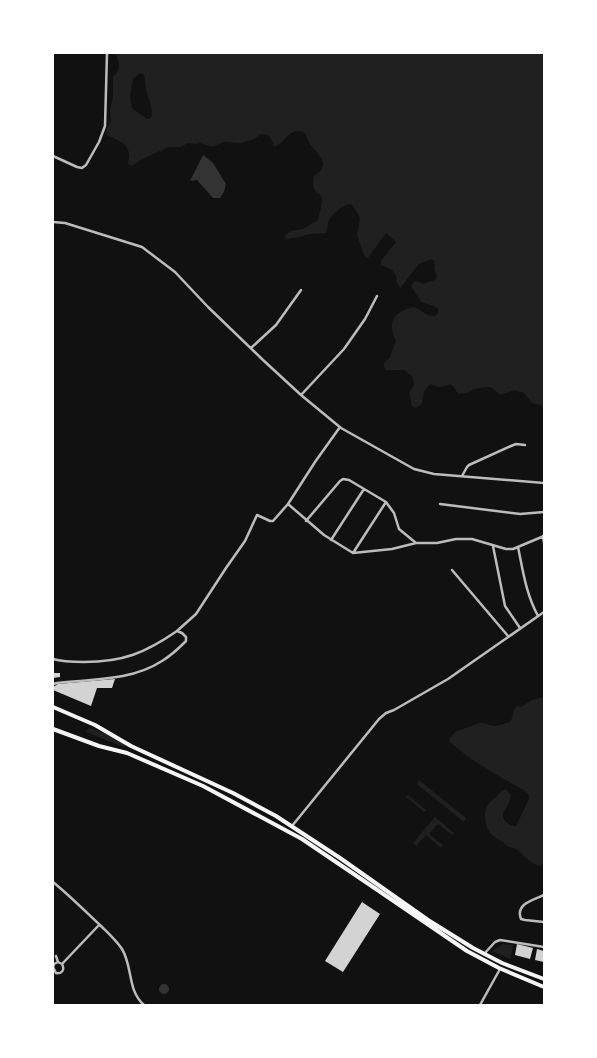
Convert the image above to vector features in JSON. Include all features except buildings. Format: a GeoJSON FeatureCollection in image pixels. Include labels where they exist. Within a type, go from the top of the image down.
{"type":"FeatureCollection","features":[{"type":"Feature","properties":{"kind":"main road"},"geometry":{"type":"LineString","coordinates":[[53,707],[101,728],[143,752],[233,793],[292,826],[432,922],[483,954],[544,979]]}},
{"type":"Feature","properties":{"kind":"main road"},"geometry":{"type":"LineString","coordinates":[[53,729],[99,746],[127,753],[151,763],[203,786],[277,825],[302,839],[376,888],[456,944],[500,969],[544,988]]}},
{"type":"Feature","properties":{"kind":"street"},"geometry":{"type":"LineString","coordinates":[[53,156],[82,168],[86,165],[99,142],[105,126],[107,53]]}},
{"type":"Feature","properties":{"kind":"street"},"geometry":{"type":"LineString","coordinates":[[53,222],[65,223],[142,247],[175,272],[208,307],[301,395],[340,427],[414,469],[434,474],[544,483]]}},
{"type":"Feature","properties":{"kind":"street"},"geometry":{"type":"LineString","coordinates":[[252,348],[276,325],[301,290]]}},
{"type":"Feature","properties":{"kind":"street"},"geometry":{"type":"LineString","coordinates":[[301,395],[344,349],[365,319],[377,296]]}},
{"type":"Feature","properties":{"kind":"street"},"geometry":{"type":"LineString","coordinates":[[53,659],[60,661],[96,662],[128,658],[152,648],[177,631],[196,614],[245,541],[257,515],[273,521],[288,504],[314,462],[340,427]]}},
{"type":"Feature","properties":{"kind":"street"},"geometry":{"type":"LineString","coordinates":[[462,476],[469,465],[510,446],[516,444],[525,445]]}},
{"type":"Feature","properties":{"kind":"street"},"geometry":{"type":"LineString","coordinates":[[306,521],[340,481],[343,479],[349,480],[386,502],[394,513],[399,528],[416,543]]}},
{"type":"Feature","properties":{"kind":"street"},"geometry":{"type":"LineString","coordinates":[[331,540],[364,489]]}},
{"type":"Feature","properties":{"kind":"street"},"geometry":{"type":"LineString","coordinates":[[353,553],[386,502]]}},
{"type":"Feature","properties":{"kind":"street"},"geometry":{"type":"LineString","coordinates":[[288,504],[306,521],[331,540],[353,553],[387,550],[416,543],[436,543],[472,539],[506,549],[513,549],[543,536],[544,543]]}},
{"type":"Feature","properties":{"kind":"street"},"geometry":{"type":"LineString","coordinates":[[440,504],[520,514],[544,512]]}},
{"type":"Feature","properties":{"kind":"street"},"geometry":{"type":"LineString","coordinates":[[493,546],[505,606],[520,628]]}},
{"type":"Feature","properties":{"kind":"street"},"geometry":{"type":"LineString","coordinates":[[518,547],[526,588],[538,616]]}},
{"type":"Feature","properties":{"kind":"street"},"geometry":{"type":"LineString","coordinates":[[452,570],[508,636]]}},
{"type":"Feature","properties":{"kind":"street"},"geometry":{"type":"LineString","coordinates":[[292,826],[379,719],[386,713],[394,710],[448,679],[544,612]]}},
{"type":"Feature","properties":{"kind":"street"},"geometry":{"type":"LineString","coordinates":[[53,684],[121,677],[135,674],[152,667],[168,657],[186,641],[184,635],[177,631]]}},
{"type":"Feature","properties":{"kind":"street"},"geometry":{"type":"LineString","coordinates":[[53,882],[79,904],[121,948],[126,956],[130,968],[134,993],[139,1001],[144,1005]]}},
{"type":"Feature","properties":{"kind":"street"},"geometry":{"type":"LineString","coordinates":[[544,895],[522,905],[520,910],[521,919],[544,922]]}},
{"type":"Feature","properties":{"kind":"street"},"geometry":{"type":"LineString","coordinates":[[62,964],[99,925]]}},
{"type":"Feature","properties":{"kind":"street"},"geometry":{"type":"LineString","coordinates":[[483,954],[500,940],[544,947]]}},
{"type":"Feature","properties":{"kind":"street"},"geometry":{"type":"LineString","coordinates":[[56,956],[58,962],[64,967],[61,973],[56,973],[53,967],[58,962]]}},
{"type":"Feature","properties":{"kind":"street"},"geometry":{"type":"LineString","coordinates":[[480,1005],[500,969]]}},
{"type":"Feature","properties":{"kind":"shaded area"},"geometry":{"type":"Polygon","coordinates":[[[544,53],[544,408],[540,405],[532,403],[524,393],[515,390],[500,395],[491,387],[487,387],[458,394],[450,384],[440,387],[430,384],[424,392],[422,403],[415,408],[412,406],[409,393],[414,385],[413,377],[404,370],[386,370],[384,363],[390,357],[396,340],[392,328],[393,319],[395,316],[413,307],[432,316],[435,316],[438,313],[438,308],[421,302],[411,286],[416,281],[423,284],[435,280],[437,277],[434,269],[434,261],[431,259],[419,264],[400,288],[396,281],[397,277],[392,270],[381,265],[381,261],[396,242],[386,233],[368,258],[364,255],[357,235],[360,219],[359,215],[351,204],[342,207],[333,215],[328,222],[326,233],[309,234],[287,239],[284,236],[291,231],[303,229],[318,220],[322,202],[322,198],[315,190],[313,183],[314,176],[322,168],[322,160],[302,131],[291,133],[274,147],[270,137],[267,134],[261,134],[254,139],[241,143],[224,142],[212,147],[200,143],[188,143],[181,147],[169,147],[142,159],[132,166],[128,164],[128,150],[124,144],[107,135],[106,131],[111,120],[110,110],[113,97],[113,77],[119,68],[116,54],[544,53]],[[140,73],[133,79],[130,95],[132,108],[147,119],[151,118],[152,110],[143,74],[140,73]]]}},
{"type":"Feature","properties":{"kind":"shaded area"},"geometry":{"type":"Polygon","coordinates":[[[203,155],[213,163],[226,184],[224,192],[220,198],[213,198],[197,180],[190,181],[203,155]]]}},
{"type":"Feature","properties":{"kind":"shaded area"},"geometry":{"type":"Polygon","coordinates":[[[544,697],[544,864],[538,866],[516,849],[508,846],[492,835],[488,829],[486,821],[485,813],[487,806],[506,789],[511,795],[509,803],[503,813],[503,817],[508,824],[516,826],[529,800],[527,793],[467,756],[450,742],[450,738],[455,732],[479,723],[494,726],[509,722],[511,721],[514,710],[517,706],[521,707],[532,700],[544,697]]]}},
{"type":"Feature","properties":{"kind":"shaded area"},"geometry":{"type":"Polygon","coordinates":[[[89,728],[106,734],[125,744],[124,747],[86,732],[89,728]]]}},
{"type":"Feature","properties":{"kind":"shaded area"},"geometry":{"type":"Polygon","coordinates":[[[419,780],[466,818],[464,822],[417,784],[419,780]]]}},
{"type":"Feature","properties":{"kind":"shaded area"},"geometry":{"type":"Polygon","coordinates":[[[408,795],[426,810],[424,812],[406,797],[408,795]]]}},
{"type":"Feature","properties":{"kind":"shaded area"},"geometry":{"type":"Polygon","coordinates":[[[435,817],[454,833],[452,835],[438,824],[429,834],[443,845],[441,848],[426,835],[416,846],[413,843],[435,817]]]}},
{"type":"Feature","properties":{"kind":"shaded area"},"geometry":{"type":"Polygon","coordinates":[[[503,944],[513,945],[510,959],[492,951],[503,944]]]}},
{"type":"Feature","properties":{"kind":"shaded area"},"geometry":{"type":"Polygon","coordinates":[[[164,984],[169,989],[164,994],[159,989],[164,984]]]}}]}
